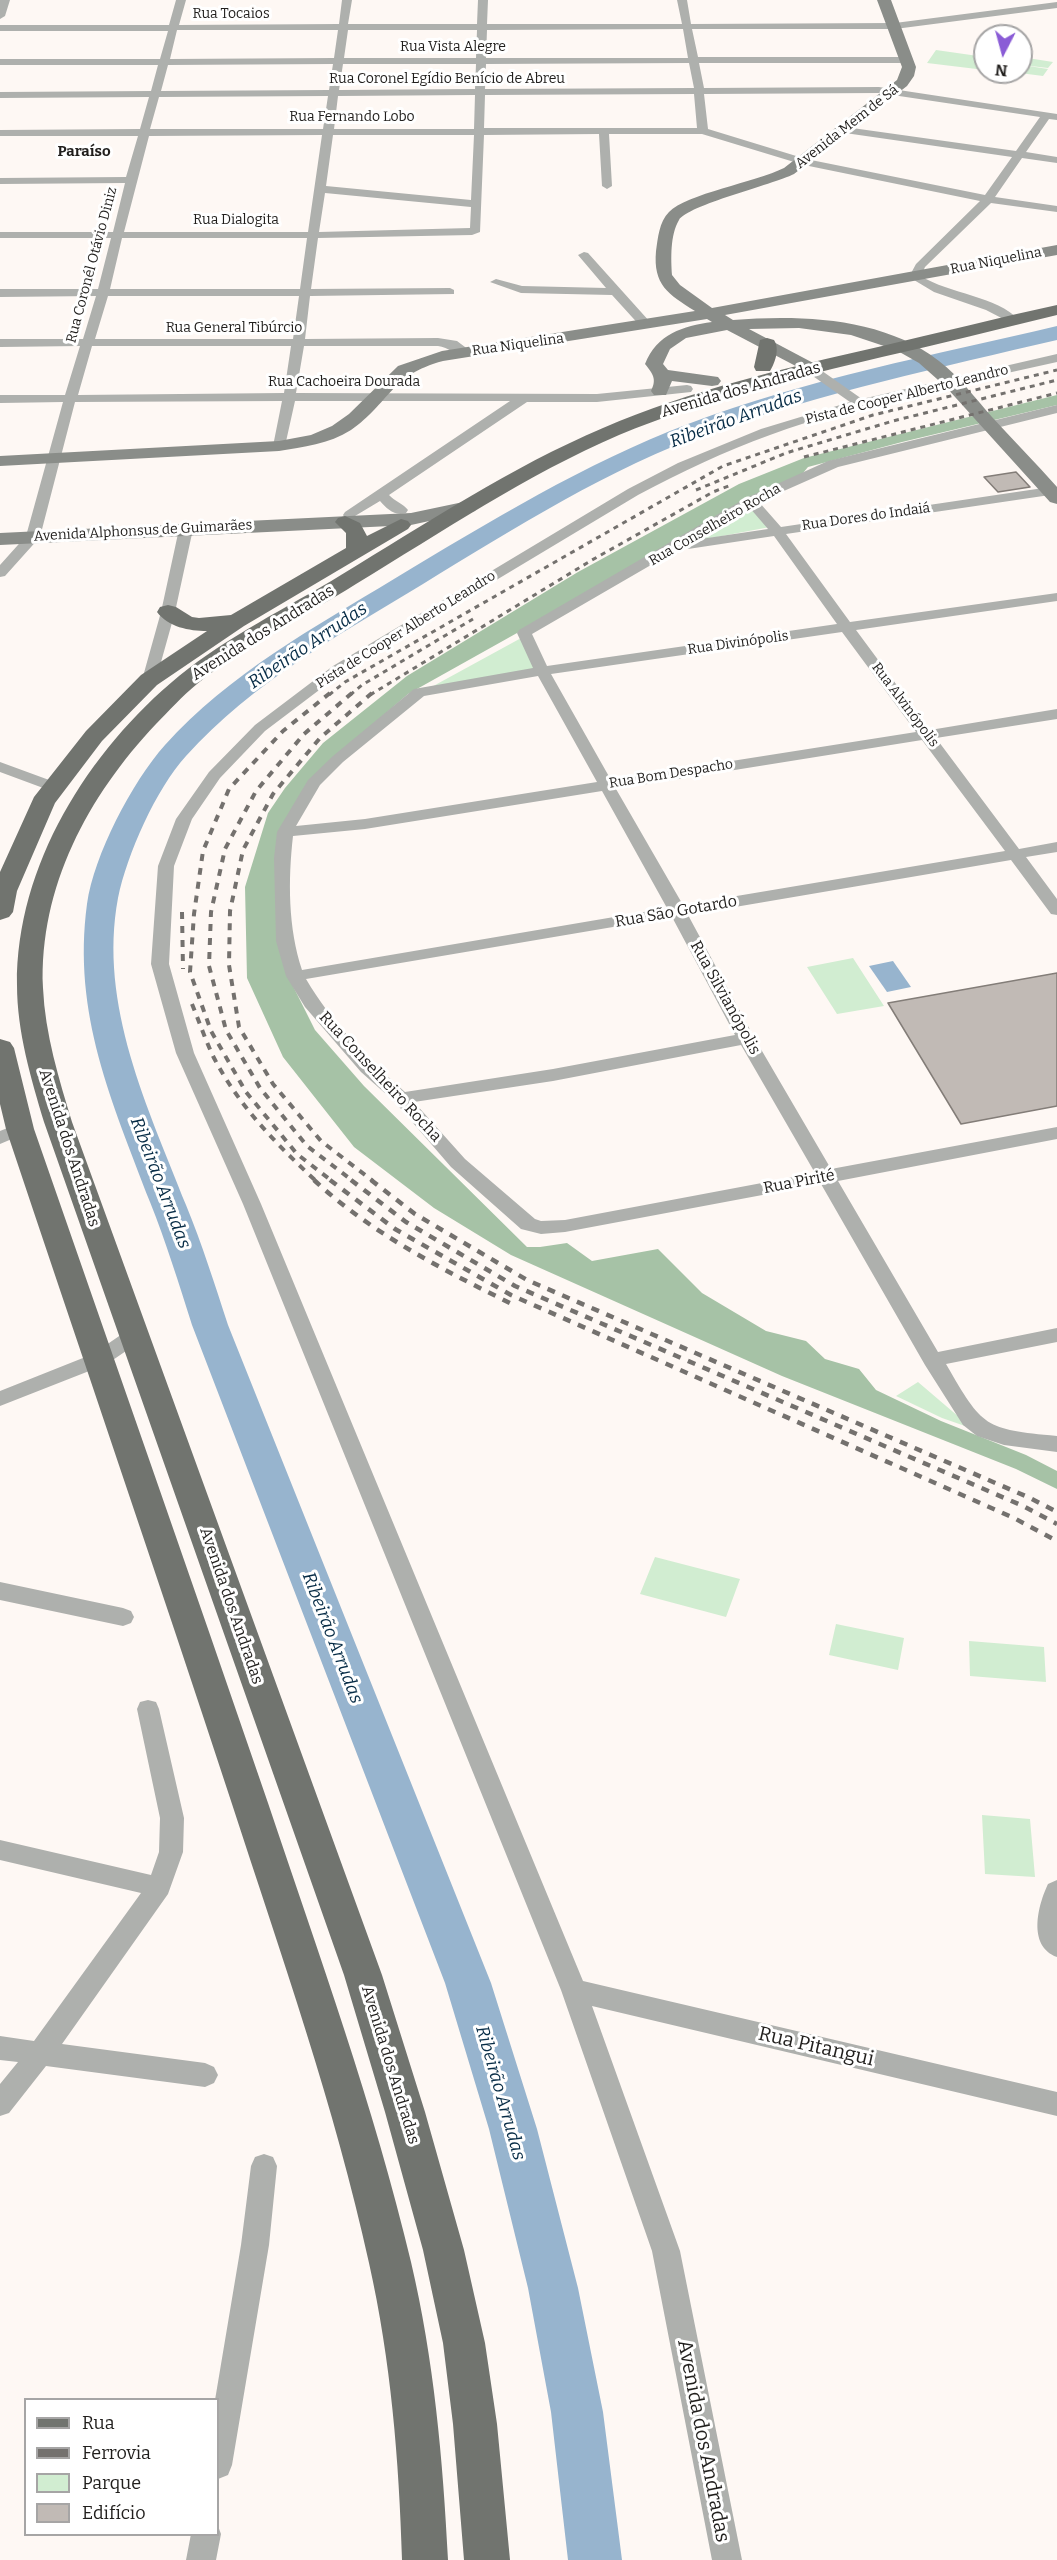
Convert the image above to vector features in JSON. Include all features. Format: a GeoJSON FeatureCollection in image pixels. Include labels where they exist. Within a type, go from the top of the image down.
{"type":"FeatureCollection","features":[{"type":"Feature","properties":{"kind":"main road","name":"Avenida dos Andradas"},"geometry":{"type":"LineString","coordinates":[[0,912],[4,885],[42,802],[94,736],[149,680],[236,621],[356,550],[406,515],[437,505],[657,388],[687,389],[763,367],[807,360],[1006,315],[1057,297]]}},
{"type":"Feature","properties":{"kind":"main road","name":"Avenida dos Andradas"},"geometry":{"type":"LineString","coordinates":[[1006,315],[1057,310]]}},
{"type":"Feature","properties":{"kind":"main road"},"geometry":{"type":"LineString","coordinates":[[763,367],[767,353],[764,342]]}},
{"type":"Feature","properties":{"kind":"main road","name":"Avenida dos Andradas"},"geometry":{"type":"LineString","coordinates":[[487,2560],[478,2453],[464,2344],[443,2250],[404,2107],[363,1975],[58,1122],[38,1050],[31,998],[31,948],[35,920],[44,883],[67,830],[88,791],[135,731],[196,675],[240,645],[537,467],[608,433],[807,360]]}},
{"type":"Feature","properties":{"kind":"main road"},"geometry":{"type":"LineString","coordinates":[[348,518],[358,533],[356,550]]}},
{"type":"Feature","properties":{"kind":"main road"},"geometry":{"type":"LineString","coordinates":[[168,612],[180,622],[190,624],[236,621]]}},
{"type":"Feature","properties":{"kind":"main road"},"geometry":{"type":"LineString","coordinates":[[135,731],[149,680]]}},
{"type":"Feature","properties":{"kind":"main road"},"geometry":{"type":"LineString","coordinates":[[1,1054],[10,1133],[100,1359],[312,1990],[353,2122],[390,2262],[407,2353],[421,2462],[425,2560]]}},
{"type":"Feature","properties":{"kind":"main road"},"geometry":{"type":"LineString","coordinates":[[10,1133],[27,1123],[58,1122]]}},
{"type":"Feature","properties":{"kind":"street"},"geometry":{"type":"LineString","coordinates":[[0,16],[6,0]]}},
{"type":"Feature","properties":{"kind":"street","name":"Rua Coronél Otávio Diniz"},"geometry":{"type":"LineString","coordinates":[[33,537],[70,399],[103,293],[131,180],[181,0]]}},
{"type":"Feature","properties":{"kind":"street"},"geometry":{"type":"LineString","coordinates":[[279,446],[291,397],[300,342],[305,292],[329,133],[332,93],[347,0]]}},
{"type":"Feature","properties":{"kind":"street"},"geometry":{"type":"LineString","coordinates":[[321,189],[475,204],[480,131],[483,0]]}},
{"type":"Feature","properties":{"kind":"street"},"geometry":{"type":"LineString","coordinates":[[682,0],[699,90],[703,131]]}},
{"type":"Feature","properties":{"kind":"street"},"geometry":{"type":"LineString","coordinates":[[884,0],[907,60]]}},
{"type":"Feature","properties":{"kind":"street"},"geometry":{"type":"LineString","coordinates":[[978,14],[994,0]]}},
{"type":"Feature","properties":{"kind":"street","name":"Rua Tocaios"},"geometry":{"type":"LineString","coordinates":[[0,28],[895,26],[1057,5]]}},
{"type":"Feature","properties":{"kind":"street","name":"Rua Vista Alegre"},"geometry":{"type":"LineString","coordinates":[[0,62],[907,60]]}},
{"type":"Feature","properties":{"kind":"street","name":"Avenida Mem de Sá"},"geometry":{"type":"LineString","coordinates":[[807,360],[764,342],[710,314],[679,293],[664,276],[663,256],[673,217],[688,206],[773,179],[804,162],[893,92],[908,76],[907,60]]}},
{"type":"Feature","properties":{"kind":"street","name":"Rua Coronel Egídio Benício de Abreu"},"geometry":{"type":"LineString","coordinates":[[0,95],[879,90],[1051,117]]}},
{"type":"Feature","properties":{"kind":"street"},"geometry":{"type":"LineString","coordinates":[[1006,315],[929,286],[915,277],[920,266],[988,199],[1020,154],[1051,117]]}},
{"type":"Feature","properties":{"kind":"street"},"geometry":{"type":"LineString","coordinates":[[845,130],[1057,159]]}},
{"type":"Feature","properties":{"kind":"street"},"geometry":{"type":"LineString","coordinates":[[604,131],[607,186]]}},
{"type":"Feature","properties":{"kind":"street","name":"Rua Fernando Lobo"},"geometry":{"type":"LineString","coordinates":[[0,133],[703,131],[804,162],[988,199],[1057,209]]}},
{"type":"Feature","properties":{"kind":"street"},"geometry":{"type":"LineString","coordinates":[[0,181],[131,180]]}},
{"type":"Feature","properties":{"kind":"street","name":"Rua Dialogita"},"geometry":{"type":"LineString","coordinates":[[0,235],[313,235],[472,232],[476,230],[475,204]]}},
{"type":"Feature","properties":{"kind":"street","name":"Rua Niquelina"},"geometry":{"type":"LineString","coordinates":[[0,461],[279,446],[315,439],[338,430],[406,368],[442,356],[710,314],[1057,250]]}},
{"type":"Feature","properties":{"kind":"street"},"geometry":{"type":"LineString","coordinates":[[584,255],[646,325]]}},
{"type":"Feature","properties":{"kind":"street"},"geometry":{"type":"LineString","coordinates":[[496,282],[521,289],[615,292]]}},
{"type":"Feature","properties":{"kind":"street"},"geometry":{"type":"LineString","coordinates":[[0,293],[450,292]]}},
{"type":"Feature","properties":{"kind":"street"},"geometry":{"type":"LineString","coordinates":[[712,381],[681,378],[657,388],[654,364],[658,352],[664,343],[675,337],[706,328],[724,326],[796,324],[860,332],[897,345],[926,359],[954,384],[1055,493]]}},
{"type":"Feature","properties":{"kind":"street","name":"Rua General Tibúrcio"},"geometry":{"type":"LineString","coordinates":[[0,343],[438,342],[453,344],[465,352]]}},
{"type":"Feature","properties":{"kind":"street","name":"Avenida Mem de Sá"},"geometry":{"type":"LineString","coordinates":[[764,342],[789,349],[807,360]]}},
{"type":"Feature","properties":{"kind":"street","name":"Pista de Cooper Alberto Leandro"},"geometry":{"type":"LineString","coordinates":[[256,1214],[184,1053],[160,964],[166,866],[184,819],[213,775],[260,728],[338,669],[427,613],[633,492],[683,466],[766,432],[860,403],[1057,358]]}},
{"type":"Feature","properties":{"kind":"street"},"geometry":{"type":"LineString","coordinates":[[807,360],[860,403]]}},
{"type":"Feature","properties":{"kind":"street","name":"Rua Cachoeira Dourada"},"geometry":{"type":"LineString","coordinates":[[0,399],[597,398],[657,388]]}},
{"type":"Feature","properties":{"kind":"street"},"geometry":{"type":"LineString","coordinates":[[348,518],[524,398]]}},
{"type":"Feature","properties":{"kind":"street","name":"Rua Conselheiro Rocha"},"geometry":{"type":"LineString","coordinates":[[524,633],[675,548],[751,501],[833,464],[1057,409]]}},
{"type":"Feature","properties":{"kind":"street","name":"Rua Dores do Indaiá"},"geometry":{"type":"LineString","coordinates":[[675,548],[776,530],[1055,493]]}},
{"type":"Feature","properties":{"kind":"street"},"geometry":{"type":"LineString","coordinates":[[381,494],[393,507],[406,515]]}},
{"type":"Feature","properties":{"kind":"street","name":"Rua Alvinópolis"},"geometry":{"type":"LineString","coordinates":[[751,501],[776,530],[1057,910]]}},
{"type":"Feature","properties":{"kind":"street","name":"Avenida Alphonsus de Guimarães"},"geometry":{"type":"LineString","coordinates":[[0,539],[287,524],[406,515],[468,507]]}},
{"type":"Feature","properties":{"kind":"street"},"geometry":{"type":"LineString","coordinates":[[149,680],[168,612],[186,529]]}},
{"type":"Feature","properties":{"kind":"street"},"geometry":{"type":"LineString","coordinates":[[0,573],[33,537]]}},
{"type":"Feature","properties":{"kind":"street","name":"Rua Divinópolis"},"geometry":{"type":"LineString","coordinates":[[419,692],[542,671],[1057,597]]}},
{"type":"Feature","properties":{"kind":"street","name":"Rua Silvianópolis"},"geometry":{"type":"LineString","coordinates":[[524,633],[542,671],[678,912],[746,1039],[932,1360]]}},
{"type":"Feature","properties":{"kind":"street","name":"Rua Conselheiro Rocha"},"geometry":{"type":"LineString","coordinates":[[419,692],[338,759],[314,783],[285,832],[282,858],[284,941],[295,976],[311,1003],[367,1068],[401,1098],[458,1163],[520,1219],[541,1228]]}},
{"type":"Feature","properties":{"kind":"street","name":"Rua Bom Despacho"},"geometry":{"type":"LineString","coordinates":[[285,832],[365,824],[1057,714]]}},
{"type":"Feature","properties":{"kind":"street"},"geometry":{"type":"LineString","coordinates":[[0,766],[54,787]]}},
{"type":"Feature","properties":{"kind":"street","name":"Rua São Gotardo"},"geometry":{"type":"LineString","coordinates":[[295,976],[1057,847]]}},
{"type":"Feature","properties":{"kind":"street"},"geometry":{"type":"LineString","coordinates":[[401,1098],[553,1075],[746,1039]]}},
{"type":"Feature","properties":{"kind":"street","name":"Rua Pirité"},"geometry":{"type":"LineString","coordinates":[[541,1228],[565,1226],[1057,1133]]}},
{"type":"Feature","properties":{"kind":"street","name":"Avenida dos Andradas"},"geometry":{"type":"LineString","coordinates":[[256,1214],[574,1990],[666,2251],[727,2560]]}},
{"type":"Feature","properties":{"kind":"street"},"geometry":{"type":"LineString","coordinates":[[0,1399],[100,1359],[135,1335]]}},
{"type":"Feature","properties":{"kind":"street"},"geometry":{"type":"LineString","coordinates":[[1057,1335],[932,1360],[975,1425],[1008,1438],[1057,1444]]}},
{"type":"Feature","properties":{"kind":"street"},"geometry":{"type":"LineString","coordinates":[[0,1592],[123,1617]]}},
{"type":"Feature","properties":{"kind":"street"},"geometry":{"type":"LineString","coordinates":[[0,2104],[40,2054],[159,1887],[171,1852],[172,1818],[148,1709]]}},
{"type":"Feature","properties":{"kind":"street"},"geometry":{"type":"LineString","coordinates":[[0,1850],[159,1887]]}},
{"type":"Feature","properties":{"kind":"street"},"geometry":{"type":"LineString","coordinates":[[1057,1891],[1049,1912],[1052,1940],[1057,1946]]}},
{"type":"Feature","properties":{"kind":"street","name":"Rua Pitangui"},"geometry":{"type":"LineString","coordinates":[[574,1990],[1057,2104]]}},
{"type":"Feature","properties":{"kind":"street"},"geometry":{"type":"LineString","coordinates":[[0,2048],[205,2075]]}},
{"type":"Feature","properties":{"kind":"street"},"geometry":{"type":"LineString","coordinates":[[219,2459],[255,2245],[264,2166]]}},
{"type":"Feature","properties":{"kind":"street"},"geometry":{"type":"LineString","coordinates":[[201,2560],[206,2536]]}},
{"type":"Feature","properties":{"kind":"green space"},"geometry":{"type":"Polygon","coordinates":[[[936,50],[973,55],[973,69],[927,63],[936,50]]]}},
{"type":"Feature","properties":{"kind":"green space"},"geometry":{"type":"Polygon","coordinates":[[[1033,59],[1053,62],[1048,68],[1033,66],[1033,59]]]}},
{"type":"Feature","properties":{"kind":"green space"},"geometry":{"type":"Polygon","coordinates":[[[1033,67],[1048,69],[1043,76],[1033,75],[1033,67]]]}},
{"type":"Feature","properties":{"kind":"green space"},"geometry":{"type":"Polygon","coordinates":[[[1057,395],[1057,405],[808,467],[803,473],[408,694],[348,746],[282,832],[286,972],[315,1030],[364,1086],[527,1247],[567,1243],[592,1261],[658,1249],[702,1293],[766,1331],[806,1341],[825,1359],[859,1369],[876,1390],[941,1421],[1026,1455],[1057,1471],[1057,1489],[1016,1469],[782,1376],[511,1255],[434,1208],[354,1147],[283,1057],[247,978],[245,887],[268,813],[285,788],[323,743],[407,676],[578,572],[739,484],[804,458],[1057,395]]]}},
{"type":"Feature","properties":{"kind":"green space"},"geometry":{"type":"Polygon","coordinates":[[[751,506],[770,527],[685,543],[751,506]]]}},
{"type":"Feature","properties":{"kind":"green space"},"geometry":{"type":"Polygon","coordinates":[[[523,637],[537,670],[426,690],[523,637]]]}},
{"type":"Feature","properties":{"kind":"green space"},"geometry":{"type":"Polygon","coordinates":[[[853,958],[884,1006],[837,1014],[807,967],[853,958]]]}},
{"type":"Feature","properties":{"kind":"green space"},"geometry":{"type":"Polygon","coordinates":[[[918,1382],[959,1417],[965,1426],[942,1418],[896,1396],[918,1382]]]}},
{"type":"Feature","properties":{"kind":"green space"},"geometry":{"type":"Polygon","coordinates":[[[655,1557],[740,1579],[726,1617],[640,1594],[655,1557]]]}},
{"type":"Feature","properties":{"kind":"green space"},"geometry":{"type":"Polygon","coordinates":[[[836,1624],[904,1638],[898,1670],[829,1655],[836,1624]]]}},
{"type":"Feature","properties":{"kind":"green space"},"geometry":{"type":"Polygon","coordinates":[[[969,1641],[1044,1647],[1046,1682],[970,1676],[969,1641]]]}},
{"type":"Feature","properties":{"kind":"green space"},"geometry":{"type":"Polygon","coordinates":[[[982,1815],[1030,1819],[1035,1877],[985,1874],[982,1815]]]}},
{"type":"Feature","properties":{"kind":"water"},"geometry":{"type":"Polygon","coordinates":[[[893,961],[911,987],[887,992],[869,966],[893,961]]]}},
{"type":"Feature","properties":{"kind":"building"},"geometry":{"type":"Polygon","coordinates":[[[1016,472],[1030,487],[998,492],[984,477],[1016,472]]]}},
{"type":"Feature","properties":{"kind":"building"},"geometry":{"type":"Polygon","coordinates":[[[1057,973],[1057,1106],[961,1124],[888,1003],[1057,973]]]}},
{"type":"Feature","properties":{"kind":"waterway","name":"Ribeirão Arrudas"},"geometry":{"type":"LineString","coordinates":[[595,2560],[577,2412],[553,2288],[513,2129],[468,1983],[210,1325],[183,1241],[119,1076],[107,1026],[100,981],[99,942],[103,899],[116,854],[153,778],[176,750],[229,698],[307,643],[472,543],[578,484],[648,449],[700,428],[828,387],[1057,333]]}},
{"type":"Feature","properties":{"kind":"railway"},"geometry":{"type":"LineString","coordinates":[[329,695],[345,682],[723,466],[873,415],[1057,370]]}},
{"type":"Feature","properties":{"kind":"railway"},"geometry":{"type":"LineString","coordinates":[[696,490],[786,453],[893,421],[1057,380]]}},
{"type":"Feature","properties":{"kind":"railway"},"geometry":{"type":"LineString","coordinates":[[804,457],[1057,393]]}},
{"type":"Feature","properties":{"kind":"railway"},"geometry":{"type":"LineString","coordinates":[[370,695],[592,560],[713,492],[731,485]]}},
{"type":"Feature","properties":{"kind":"railway"},"geometry":{"type":"LineString","coordinates":[[350,695],[362,685],[473,619]]}},
{"type":"Feature","properties":{"kind":"railway"},"geometry":{"type":"LineString","coordinates":[[330,693],[283,731],[229,789],[203,851],[194,914],[190,972],[211,1031],[246,1092],[297,1154],[332,1181]]}},
{"type":"Feature","properties":{"kind":"railway"},"geometry":{"type":"LineString","coordinates":[[352,693],[304,734],[256,791],[225,849],[211,912],[209,966],[226,1030],[260,1088],[307,1146],[353,1181]]}},
{"type":"Feature","properties":{"kind":"railway"},"geometry":{"type":"LineString","coordinates":[[372,693],[320,738],[273,794],[243,850],[230,911],[229,965],[239,1027],[273,1084],[321,1141],[373,1181]]}},
{"type":"Feature","properties":{"kind":"railway"},"geometry":{"type":"LineString","coordinates":[[182,912],[183,969]]}},
{"type":"Feature","properties":{"kind":"railway"},"geometry":{"type":"LineString","coordinates":[[192,1004],[213,1056],[234,1091],[272,1138],[316,1181]]}},
{"type":"Feature","properties":{"kind":"railway"},"geometry":{"type":"LineString","coordinates":[[314,1180],[360,1218],[410,1250],[516,1306]]}},
{"type":"Feature","properties":{"kind":"railway"},"geometry":{"type":"LineString","coordinates":[[330,1180],[395,1229],[511,1295],[1014,1518],[1057,1541]]}},
{"type":"Feature","properties":{"kind":"railway"},"geometry":{"type":"LineString","coordinates":[[351,1180],[406,1222],[515,1286],[1023,1506],[1057,1524]]}},
{"type":"Feature","properties":{"kind":"railway"},"geometry":{"type":"LineString","coordinates":[[371,1180],[415,1214],[527,1280],[1030,1498],[1057,1512]]}},
{"type":"Feature","properties":{"kind":"district","name":"Paraíso"},"geometry":{"type":"Point","coordinates":[84,152]}}]}
